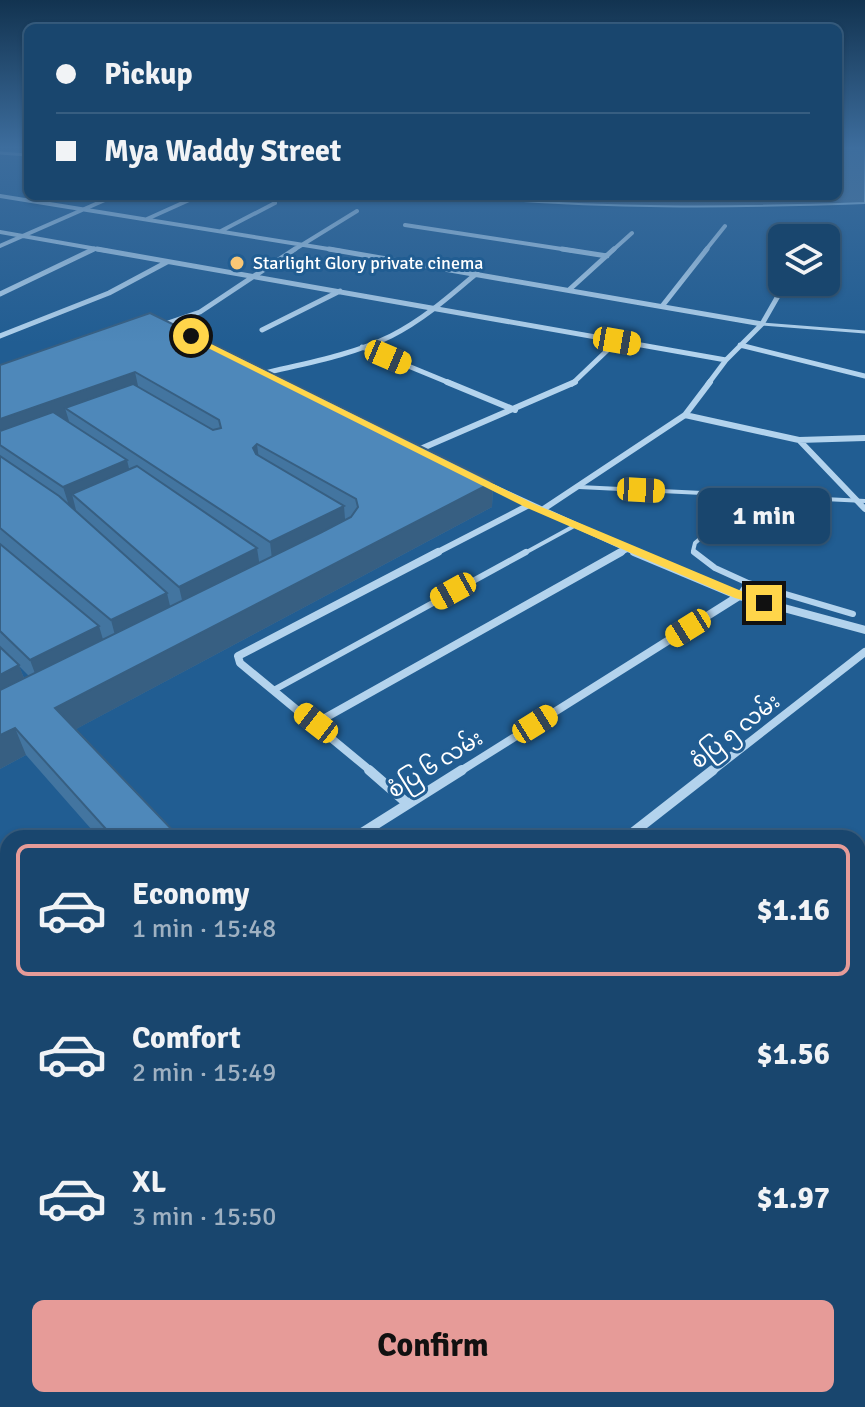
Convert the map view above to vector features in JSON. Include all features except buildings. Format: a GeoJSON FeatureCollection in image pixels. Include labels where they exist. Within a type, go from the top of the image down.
{"type":"FeatureCollection","features":[{"type":"Feature","properties":{"kind":"street"},"geometry":{"type":"LineString","coordinates":[[0,246],[77,212]]}},
{"type":"Feature","properties":{"kind":"street"},"geometry":{"type":"LineString","coordinates":[[98,212],[477,273],[762,324]]}},
{"type":"Feature","properties":{"kind":"street"},"geometry":{"type":"LineString","coordinates":[[146,220],[164,212]]}},
{"type":"Feature","properties":{"kind":"street"},"geometry":{"type":"LineString","coordinates":[[220,232],[259,212]]}},
{"type":"Feature","properties":{"kind":"street"},"geometry":{"type":"LineString","coordinates":[[151,329],[200,312],[253,275],[356,212]]}},
{"type":"Feature","properties":{"kind":"street"},"geometry":{"type":"LineString","coordinates":[[405,225],[607,256]]}},
{"type":"Feature","properties":{"kind":"street"},"geometry":{"type":"LineString","coordinates":[[663,305],[725,226]]}},
{"type":"Feature","properties":{"kind":"street"},"geometry":{"type":"LineString","coordinates":[[0,232],[726,360]]}},
{"type":"Feature","properties":{"kind":"street"},"geometry":{"type":"LineString","coordinates":[[570,289],[632,233]]}},
{"type":"Feature","properties":{"kind":"street"},"geometry":{"type":"LineString","coordinates":[[0,294],[95,248]]}},
{"type":"Feature","properties":{"kind":"street"},"geometry":{"type":"LineString","coordinates":[[0,336],[109,293],[169,261]]}},
{"type":"Feature","properties":{"kind":"street"},"geometry":{"type":"LineString","coordinates":[[265,373],[362,347],[405,329],[437,308],[477,273]]}},
{"type":"Feature","properties":{"kind":"street"},"geometry":{"type":"LineString","coordinates":[[262,330],[341,291]]}},
{"type":"Feature","properties":{"kind":"street"},"geometry":{"type":"LineString","coordinates":[[542,510],[685,415],[726,360],[762,324],[778,296]]}},
{"type":"Feature","properties":{"kind":"street"},"geometry":{"type":"LineString","coordinates":[[166,324],[180,331]]}},
{"type":"Feature","properties":{"kind":"street"},"geometry":{"type":"LineString","coordinates":[[418,450],[574,383],[617,341]]}},
{"type":"Feature","properties":{"kind":"street"},"geometry":{"type":"LineString","coordinates":[[740,345],[865,376]]}},
{"type":"Feature","properties":{"kind":"street"},"geometry":{"type":"LineString","coordinates":[[362,347],[515,410]]}},
{"type":"Feature","properties":{"kind":"street"},"geometry":{"type":"LineString","coordinates":[[251,366],[279,380]]}},
{"type":"Feature","properties":{"kind":"street"},"geometry":{"type":"LineString","coordinates":[[685,415],[799,440],[865,438]]}},
{"type":"Feature","properties":{"kind":"street"},"geometry":{"type":"LineString","coordinates":[[799,440],[861,501],[865,509]]}},
{"type":"Feature","properties":{"kind":"street"},"geometry":{"type":"LineString","coordinates":[[404,443],[431,457]]}},
{"type":"Feature","properties":{"kind":"street"},"geometry":{"type":"LineString","coordinates":[[473,477],[627,549],[739,596],[865,630]]}},
{"type":"Feature","properties":{"kind":"street"},"geometry":{"type":"LineString","coordinates":[[408,804],[316,723],[240,663],[238,656],[529,505]]}},
{"type":"Feature","properties":{"kind":"street"},"geometry":{"type":"LineString","coordinates":[[316,723],[627,549]]}},
{"type":"Feature","properties":{"kind":"street","name":"စံပြ ၆ လမ်း"},"geometry":{"type":"LineString","coordinates":[[367,830],[739,596]]}},
{"type":"Feature","properties":{"kind":"street","name":"စံပြ ၅ လမ်း"},"geometry":{"type":"LineString","coordinates":[[636,830],[865,652]]}},
{"type":"Feature","properties":{"kind":"lane"},"geometry":{"type":"LineString","coordinates":[[762,324],[865,332]]}},
{"type":"Feature","properties":{"kind":"lane"},"geometry":{"type":"LineString","coordinates":[[579,487],[861,501]]}},
{"type":"Feature","properties":{"kind":"lane"},"geometry":{"type":"LineString","coordinates":[[718,523],[695,543],[693,551],[715,568],[748,583],[853,614]]}},
{"type":"Feature","properties":{"kind":"lane"},"geometry":{"type":"LineString","coordinates":[[274,690],[576,525]]}},
{"type":"Feature","properties":{"kind":"lane"},"geometry":{"type":"LineString","coordinates":[[739,596],[748,583]]}},
{"type":"Feature","properties":{"kind":"place","name":"Starlight Glory private cinema"},"geometry":{"type":"Point","coordinates":[237,263]}},
{"type":"Feature","properties":{"kind":"route"},"geometry":{"type":"LineString","coordinates":[[191,336],[529,505],[739,596],[764,603]]}}]}
